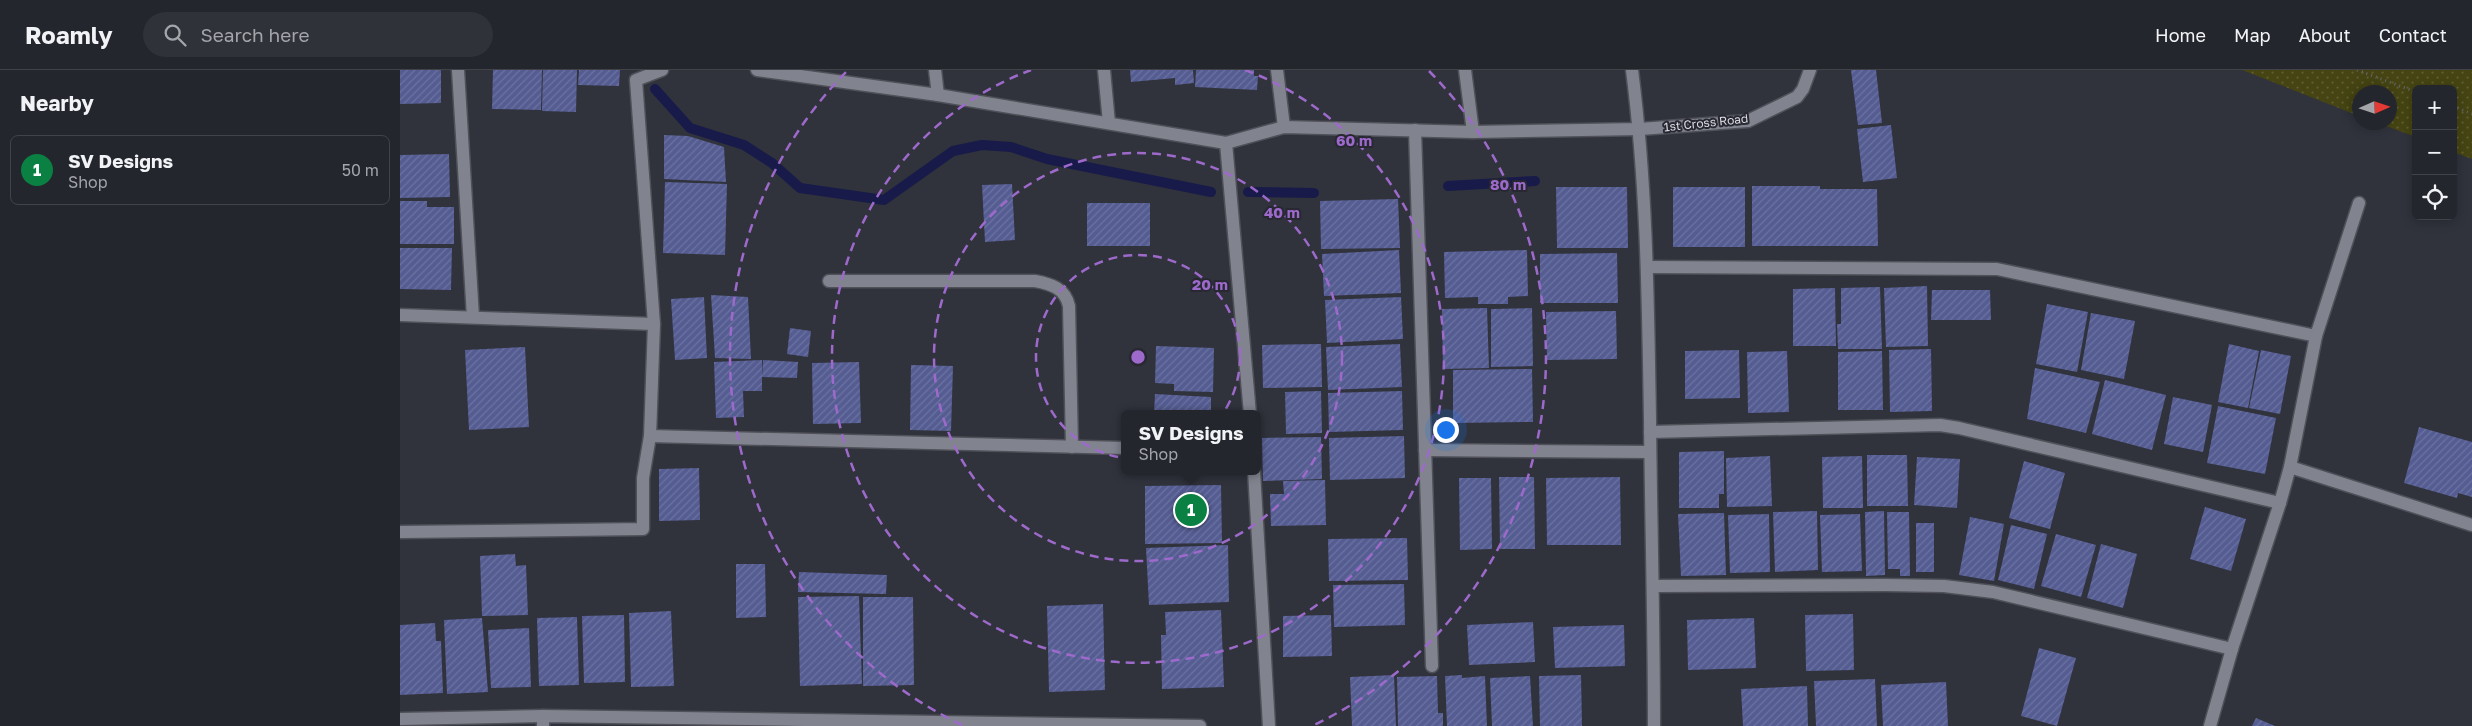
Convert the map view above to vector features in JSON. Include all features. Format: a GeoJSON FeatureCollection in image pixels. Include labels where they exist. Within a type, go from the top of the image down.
{"type":"FeatureCollection","features":[{"type":"Feature","properties":{"kind":"street"},"geometry":{"type":"LineString","coordinates":[[458,70],[473,317]]}},
{"type":"Feature","properties":{"kind":"street"},"geometry":{"type":"LineString","coordinates":[[400,532],[643,529],[643,478],[650,436],[654,324],[636,80],[662,70]]}},
{"type":"Feature","properties":{"kind":"street"},"geometry":{"type":"LineString","coordinates":[[758,70],[938,95],[1226,142],[1250,410]]}},
{"type":"Feature","properties":{"kind":"street"},"geometry":{"type":"LineString","coordinates":[[935,70],[938,95]]}},
{"type":"Feature","properties":{"kind":"street"},"geometry":{"type":"LineString","coordinates":[[1104,70],[1110,123]]}},
{"type":"Feature","properties":{"kind":"street"},"geometry":{"type":"LineString","coordinates":[[1277,70],[1284,127]]}},
{"type":"Feature","properties":{"kind":"street"},"geometry":{"type":"LineString","coordinates":[[1465,70],[1473,132]]}},
{"type":"Feature","properties":{"kind":"street"},"geometry":{"type":"LineString","coordinates":[[1632,70],[1640,129],[1647,267],[1654,586],[1654,726]]}},
{"type":"Feature","properties":{"kind":"street","name":"1st Cross Road"},"geometry":{"type":"LineString","coordinates":[[1226,142],[1284,127],[1473,132],[1640,129],[1748,121],[1797,97],[1803,89],[1810,70]]}},
{"type":"Feature","properties":{"kind":"street"},"geometry":{"type":"LineString","coordinates":[[1415,130],[1432,666]]}},
{"type":"Feature","properties":{"kind":"street"},"geometry":{"type":"LineString","coordinates":[[2210,726],[2232,649],[2280,504],[2290,468],[2316,336],[2358,203]]}},
{"type":"Feature","properties":{"kind":"street"},"geometry":{"type":"LineString","coordinates":[[1647,267],[1997,269],[2316,336]]}},
{"type":"Feature","properties":{"kind":"street"},"geometry":{"type":"LineString","coordinates":[[829,281],[1035,281],[1051,284],[1062,291],[1067,298],[1069,306],[1072,446]]}},
{"type":"Feature","properties":{"kind":"street"},"geometry":{"type":"LineString","coordinates":[[400,315],[654,324]]}},
{"type":"Feature","properties":{"kind":"street"},"geometry":{"type":"LineString","coordinates":[[1650,432],[1940,425],[2280,504]]}},
{"type":"Feature","properties":{"kind":"street"},"geometry":{"type":"LineString","coordinates":[[650,436],[1121,448]]}},
{"type":"Feature","properties":{"kind":"street"},"geometry":{"type":"LineString","coordinates":[[1425,450],[1650,452]]}},
{"type":"Feature","properties":{"kind":"street"},"geometry":{"type":"LineString","coordinates":[[2290,468],[2472,525]]}},
{"type":"Feature","properties":{"kind":"street"},"geometry":{"type":"LineString","coordinates":[[1254,475],[1269,726]]}},
{"type":"Feature","properties":{"kind":"street"},"geometry":{"type":"LineString","coordinates":[[1654,586],[1885,584],[1944,586],[1992,592],[2232,649]]}},
{"type":"Feature","properties":{"kind":"street"},"geometry":{"type":"LineString","coordinates":[[400,719],[1200,726]]}},
{"type":"Feature","properties":{"kind":"path"},"geometry":{"type":"LineString","coordinates":[[2357,70],[2412,91]]}},
{"type":"Feature","properties":{"kind":"path"},"geometry":{"type":"LineString","coordinates":[[2457,108],[2472,114]]}},
{"type":"Feature","properties":{"kind":"shaded area"},"geometry":{"type":"Polygon","coordinates":[[[2242,70],[2472,70],[2472,159],[2457,153],[2457,85],[2412,85],[2412,136],[2397,130],[2397,85],[2352,85],[2352,113],[2242,70]]]}},
{"type":"Feature","properties":{"kind":"building"},"geometry":{"type":"Polygon","coordinates":[[[400,70],[441,70],[441,103],[400,104],[400,70]]]}},
{"type":"Feature","properties":{"kind":"building"},"geometry":{"type":"Polygon","coordinates":[[[493,70],[542,70],[541,110],[492,109],[493,70]]]}},
{"type":"Feature","properties":{"kind":"building"},"geometry":{"type":"Polygon","coordinates":[[[543,70],[577,70],[576,112],[542,111],[543,70]]]}},
{"type":"Feature","properties":{"kind":"building"},"geometry":{"type":"Polygon","coordinates":[[[579,70],[620,70],[619,86],[578,85],[579,70]]]}},
{"type":"Feature","properties":{"kind":"building"},"geometry":{"type":"Polygon","coordinates":[[[1130,70],[1193,70],[1194,83],[1175,85],[1175,78],[1131,82],[1130,70]]]}},
{"type":"Feature","properties":{"kind":"building"},"geometry":{"type":"Polygon","coordinates":[[[1196,70],[1254,70],[1254,76],[1258,76],[1257,90],[1195,87],[1196,70]]]}},
{"type":"Feature","properties":{"kind":"building"},"geometry":{"type":"Polygon","coordinates":[[[1851,70],[1876,70],[1882,123],[1858,125],[1851,70]]]}},
{"type":"Feature","properties":{"kind":"building"},"geometry":{"type":"Polygon","coordinates":[[[1891,125],[1897,178],[1863,182],[1857,129],[1891,125]]]}},
{"type":"Feature","properties":{"kind":"building"},"geometry":{"type":"Polygon","coordinates":[[[664,135],[688,136],[724,147],[726,182],[664,179],[664,135]]]}},
{"type":"Feature","properties":{"kind":"building"},"geometry":{"type":"Polygon","coordinates":[[[449,154],[450,197],[400,198],[400,155],[449,154]]]}},
{"type":"Feature","properties":{"kind":"building"},"geometry":{"type":"Polygon","coordinates":[[[665,182],[727,184],[725,255],[663,253],[665,182]]]}},
{"type":"Feature","properties":{"kind":"building"},"geometry":{"type":"Polygon","coordinates":[[[1012,184],[1015,240],[985,242],[982,185],[1012,184]]]}},
{"type":"Feature","properties":{"kind":"building"},"geometry":{"type":"Polygon","coordinates":[[[1752,186],[1820,186],[1820,189],[1877,189],[1878,246],[1752,246],[1752,186]]]}},
{"type":"Feature","properties":{"kind":"building"},"geometry":{"type":"Polygon","coordinates":[[[1556,187],[1627,187],[1628,248],[1557,248],[1556,187]]]}},
{"type":"Feature","properties":{"kind":"building"},"geometry":{"type":"Polygon","coordinates":[[[1673,187],[1745,187],[1745,247],[1673,247],[1673,187]]]}},
{"type":"Feature","properties":{"kind":"building"},"geometry":{"type":"Polygon","coordinates":[[[1398,199],[1400,248],[1321,249],[1320,201],[1398,199]]]}},
{"type":"Feature","properties":{"kind":"building"},"geometry":{"type":"Polygon","coordinates":[[[400,201],[427,201],[427,207],[454,207],[454,244],[400,244],[400,201]]]}},
{"type":"Feature","properties":{"kind":"building"},"geometry":{"type":"Polygon","coordinates":[[[1087,203],[1150,203],[1150,246],[1087,246],[1087,203]]]}},
{"type":"Feature","properties":{"kind":"building"},"geometry":{"type":"Polygon","coordinates":[[[400,248],[452,248],[451,290],[400,289],[400,248]]]}},
{"type":"Feature","properties":{"kind":"building"},"geometry":{"type":"Polygon","coordinates":[[[1399,250],[1401,293],[1324,296],[1322,254],[1399,250]]]}},
{"type":"Feature","properties":{"kind":"building"},"geometry":{"type":"Polygon","coordinates":[[[1527,250],[1528,296],[1508,297],[1508,304],[1478,304],[1478,297],[1445,298],[1444,252],[1527,250]]]}},
{"type":"Feature","properties":{"kind":"building"},"geometry":{"type":"Polygon","coordinates":[[[1617,253],[1618,303],[1540,303],[1540,254],[1617,253]]]}},
{"type":"Feature","properties":{"kind":"building"},"geometry":{"type":"Polygon","coordinates":[[[1927,286],[1928,346],[1886,347],[1884,288],[1927,286]]]}},
{"type":"Feature","properties":{"kind":"building"},"geometry":{"type":"Polygon","coordinates":[[[1880,287],[1882,349],[1838,349],[1837,324],[1841,324],[1841,288],[1880,287]]]}},
{"type":"Feature","properties":{"kind":"building"},"geometry":{"type":"Polygon","coordinates":[[[1835,288],[1836,346],[1793,346],[1793,289],[1835,288]]]}},
{"type":"Feature","properties":{"kind":"building"},"geometry":{"type":"Polygon","coordinates":[[[1932,290],[1990,290],[1991,320],[1931,320],[1932,290]]]}},
{"type":"Feature","properties":{"kind":"building"},"geometry":{"type":"Polygon","coordinates":[[[711,295],[748,297],[751,359],[715,358],[711,295]]]}},
{"type":"Feature","properties":{"kind":"building"},"geometry":{"type":"Polygon","coordinates":[[[704,297],[707,358],[675,360],[671,299],[704,297]]]}},
{"type":"Feature","properties":{"kind":"building"},"geometry":{"type":"Polygon","coordinates":[[[1401,297],[1403,339],[1327,343],[1325,300],[1401,297]]]}},
{"type":"Feature","properties":{"kind":"building"},"geometry":{"type":"Polygon","coordinates":[[[2047,304],[2088,312],[2077,372],[2036,364],[2047,304]]]}},
{"type":"Feature","properties":{"kind":"building"},"geometry":{"type":"Polygon","coordinates":[[[1487,308],[1489,368],[1443,369],[1442,309],[1487,308]]]}},
{"type":"Feature","properties":{"kind":"building"},"geometry":{"type":"Polygon","coordinates":[[[1532,308],[1533,366],[1491,367],[1491,309],[1532,308]]]}},
{"type":"Feature","properties":{"kind":"building"},"geometry":{"type":"Polygon","coordinates":[[[1616,311],[1617,359],[1547,360],[1546,312],[1616,311]]]}},
{"type":"Feature","properties":{"kind":"building"},"geometry":{"type":"Polygon","coordinates":[[[2091,313],[2135,321],[2124,379],[2081,370],[2091,313]]]}},
{"type":"Feature","properties":{"kind":"building"},"geometry":{"type":"Polygon","coordinates":[[[790,328],[811,331],[808,357],[787,354],[790,328]]]}},
{"type":"Feature","properties":{"kind":"building"},"geometry":{"type":"Polygon","coordinates":[[[1321,344],[1322,387],[1263,388],[1262,345],[1321,344]]]}},
{"type":"Feature","properties":{"kind":"building"},"geometry":{"type":"Polygon","coordinates":[[[1400,344],[1402,387],[1328,390],[1326,347],[1400,344]]]}},
{"type":"Feature","properties":{"kind":"building"},"geometry":{"type":"Polygon","coordinates":[[[2229,344],[2259,351],[2248,408],[2218,402],[2229,344]]]}},
{"type":"Feature","properties":{"kind":"building"},"geometry":{"type":"Polygon","coordinates":[[[1156,346],[1214,348],[1213,392],[1174,391],[1174,384],[1155,383],[1156,346]]]}},
{"type":"Feature","properties":{"kind":"building"},"geometry":{"type":"Polygon","coordinates":[[[525,347],[529,427],[469,430],[465,350],[525,347]]]}},
{"type":"Feature","properties":{"kind":"building"},"geometry":{"type":"Polygon","coordinates":[[[1931,349],[1932,411],[1890,412],[1889,350],[1931,349]]]}},
{"type":"Feature","properties":{"kind":"building"},"geometry":{"type":"Polygon","coordinates":[[[1739,350],[1740,398],[1685,399],[1685,351],[1739,350]]]}},
{"type":"Feature","properties":{"kind":"building"},"geometry":{"type":"Polygon","coordinates":[[[2261,350],[2291,356],[2280,414],[2249,408],[2261,350]]]}},
{"type":"Feature","properties":{"kind":"building"},"geometry":{"type":"Polygon","coordinates":[[[1787,351],[1789,412],[1748,413],[1747,352],[1787,351]]]}},
{"type":"Feature","properties":{"kind":"building"},"geometry":{"type":"Polygon","coordinates":[[[1882,351],[1883,410],[1838,410],[1838,352],[1882,351]]]}},
{"type":"Feature","properties":{"kind":"building"},"geometry":{"type":"Polygon","coordinates":[[[762,360],[762,391],[743,391],[744,417],[716,418],[714,362],[762,360]]]}},
{"type":"Feature","properties":{"kind":"building"},"geometry":{"type":"Polygon","coordinates":[[[763,360],[798,362],[797,378],[762,377],[763,360]]]}},
{"type":"Feature","properties":{"kind":"building"},"geometry":{"type":"Polygon","coordinates":[[[859,362],[861,423],[813,424],[812,363],[859,362]]]}},
{"type":"Feature","properties":{"kind":"building"},"geometry":{"type":"Polygon","coordinates":[[[911,365],[953,366],[951,431],[910,430],[911,365]]]}},
{"type":"Feature","properties":{"kind":"building"},"geometry":{"type":"Polygon","coordinates":[[[2035,368],[2100,382],[2086,433],[2027,419],[2035,368]]]}},
{"type":"Feature","properties":{"kind":"building"},"geometry":{"type":"Polygon","coordinates":[[[1532,369],[1533,422],[1453,423],[1453,370],[1532,369]]]}},
{"type":"Feature","properties":{"kind":"building"},"geometry":{"type":"Polygon","coordinates":[[[2105,380],[2166,395],[2152,450],[2092,434],[2105,380]]]}},
{"type":"Feature","properties":{"kind":"building"},"geometry":{"type":"Polygon","coordinates":[[[1321,391],[1322,433],[1286,434],[1285,392],[1321,391]]]}},
{"type":"Feature","properties":{"kind":"building"},"geometry":{"type":"Polygon","coordinates":[[[1402,391],[1403,430],[1329,432],[1328,393],[1402,391]]]}},
{"type":"Feature","properties":{"kind":"building"},"geometry":{"type":"Polygon","coordinates":[[[1155,394],[1211,397],[1211,410],[1154,410],[1155,394]]]}},
{"type":"Feature","properties":{"kind":"building"},"geometry":{"type":"Polygon","coordinates":[[[2173,397],[2212,405],[2203,452],[2164,444],[2173,397]]]}},
{"type":"Feature","properties":{"kind":"building"},"geometry":{"type":"Polygon","coordinates":[[[2218,406],[2276,418],[2265,474],[2207,463],[2218,406]]]}},
{"type":"Feature","properties":{"kind":"building"},"geometry":{"type":"Polygon","coordinates":[[[2419,427],[2472,442],[2472,497],[2458,493],[2457,498],[2404,483],[2419,427]]]}},
{"type":"Feature","properties":{"kind":"building"},"geometry":{"type":"Polygon","coordinates":[[[1404,436],[1405,478],[1330,480],[1329,438],[1404,436]]]}},
{"type":"Feature","properties":{"kind":"building"},"geometry":{"type":"Polygon","coordinates":[[[1321,437],[1322,479],[1263,481],[1262,438],[1321,437]]]}},
{"type":"Feature","properties":{"kind":"building"},"geometry":{"type":"Polygon","coordinates":[[[1724,451],[1724,494],[1719,494],[1719,508],[1679,508],[1679,452],[1724,451]]]}},
{"type":"Feature","properties":{"kind":"building"},"geometry":{"type":"Polygon","coordinates":[[[1867,455],[1907,455],[1908,506],[1867,506],[1867,455]]]}},
{"type":"Feature","properties":{"kind":"building"},"geometry":{"type":"Polygon","coordinates":[[[1770,456],[1772,506],[1727,507],[1726,458],[1770,456]]]}},
{"type":"Feature","properties":{"kind":"building"},"geometry":{"type":"Polygon","coordinates":[[[1862,456],[1863,508],[1823,508],[1822,457],[1862,456]]]}},
{"type":"Feature","properties":{"kind":"building"},"geometry":{"type":"Polygon","coordinates":[[[1917,457],[1960,459],[1957,508],[1914,505],[1917,457]]]}},
{"type":"Feature","properties":{"kind":"building"},"geometry":{"type":"Polygon","coordinates":[[[2024,461],[2065,473],[2050,529],[2009,518],[2024,461]]]}},
{"type":"Feature","properties":{"kind":"building"},"geometry":{"type":"Polygon","coordinates":[[[699,468],[700,520],[659,521],[659,469],[699,468]]]}},
{"type":"Feature","properties":{"kind":"building"},"geometry":{"type":"Polygon","coordinates":[[[1499,477],[1534,477],[1535,549],[1500,549],[1499,477]]]}},
{"type":"Feature","properties":{"kind":"building"},"geometry":{"type":"Polygon","coordinates":[[[1620,477],[1621,545],[1547,545],[1546,478],[1620,477]]]}},
{"type":"Feature","properties":{"kind":"building"},"geometry":{"type":"Polygon","coordinates":[[[1459,478],[1491,478],[1492,549],[1460,550],[1459,478]]]}},
{"type":"Feature","properties":{"kind":"building"},"geometry":{"type":"Polygon","coordinates":[[[1325,480],[1326,525],[1271,526],[1270,494],[1284,494],[1283,481],[1325,480]]]}},
{"type":"Feature","properties":{"kind":"building"},"geometry":{"type":"Polygon","coordinates":[[[1221,485],[1222,543],[1145,544],[1145,486],[1221,485]]]}},
{"type":"Feature","properties":{"kind":"building"},"geometry":{"type":"Polygon","coordinates":[[[2205,507],[2246,519],[2231,571],[2190,559],[2205,507]]]}},
{"type":"Feature","properties":{"kind":"building"},"geometry":{"type":"Polygon","coordinates":[[[1817,511],[1818,570],[1775,572],[1773,512],[1817,511]]]}},
{"type":"Feature","properties":{"kind":"building"},"geometry":{"type":"Polygon","coordinates":[[[1884,511],[1885,575],[1866,576],[1865,512],[1884,511]]]}},
{"type":"Feature","properties":{"kind":"building"},"geometry":{"type":"Polygon","coordinates":[[[1887,512],[1909,512],[1910,576],[1900,576],[1900,569],[1888,569],[1887,512]]]}},
{"type":"Feature","properties":{"kind":"building"},"geometry":{"type":"Polygon","coordinates":[[[1724,513],[1726,575],[1681,576],[1678,514],[1724,513]]]}},
{"type":"Feature","properties":{"kind":"building"},"geometry":{"type":"Polygon","coordinates":[[[1769,514],[1770,572],[1730,573],[1728,515],[1769,514]]]}},
{"type":"Feature","properties":{"kind":"building"},"geometry":{"type":"Polygon","coordinates":[[[1860,514],[1862,571],[1822,572],[1820,515],[1860,514]]]}},
{"type":"Feature","properties":{"kind":"building"},"geometry":{"type":"Polygon","coordinates":[[[1970,517],[2004,524],[1994,581],[1959,575],[1970,517]]]}},
{"type":"Feature","properties":{"kind":"building"},"geometry":{"type":"Polygon","coordinates":[[[1916,523],[1934,523],[1934,572],[1916,572],[1916,523]]]}},
{"type":"Feature","properties":{"kind":"building"},"geometry":{"type":"Polygon","coordinates":[[[2011,525],[2047,534],[2034,589],[1998,580],[2011,525]]]}},
{"type":"Feature","properties":{"kind":"building"},"geometry":{"type":"Polygon","coordinates":[[[2056,534],[2096,545],[2081,597],[2041,586],[2056,534]]]}},
{"type":"Feature","properties":{"kind":"building"},"geometry":{"type":"Polygon","coordinates":[[[1407,538],[1408,580],[1329,581],[1328,539],[1407,538]]]}},
{"type":"Feature","properties":{"kind":"building"},"geometry":{"type":"Polygon","coordinates":[[[2101,544],[2137,554],[2123,608],[2087,598],[2101,544]]]}},
{"type":"Feature","properties":{"kind":"building"},"geometry":{"type":"Polygon","coordinates":[[[1228,545],[1229,602],[1149,605],[1146,548],[1228,545]]]}},
{"type":"Feature","properties":{"kind":"building"},"geometry":{"type":"Polygon","coordinates":[[[515,554],[516,566],[526,565],[528,615],[482,616],[480,556],[515,554]]]}},
{"type":"Feature","properties":{"kind":"building"},"geometry":{"type":"Polygon","coordinates":[[[736,564],[765,564],[766,617],[736,618],[736,564]]]}},
{"type":"Feature","properties":{"kind":"building"},"geometry":{"type":"Polygon","coordinates":[[[799,572],[887,575],[886,594],[798,592],[799,572]]]}},
{"type":"Feature","properties":{"kind":"building"},"geometry":{"type":"Polygon","coordinates":[[[1404,584],[1405,625],[1334,627],[1333,585],[1404,584]]]}},
{"type":"Feature","properties":{"kind":"building"},"geometry":{"type":"Polygon","coordinates":[[[859,596],[862,684],[800,686],[798,597],[859,596]]]}},
{"type":"Feature","properties":{"kind":"building"},"geometry":{"type":"Polygon","coordinates":[[[863,597],[913,597],[914,685],[863,686],[863,597]]]}},
{"type":"Feature","properties":{"kind":"building"},"geometry":{"type":"Polygon","coordinates":[[[1103,604],[1105,690],[1049,692],[1047,606],[1103,604]]]}},
{"type":"Feature","properties":{"kind":"building"},"geometry":{"type":"Polygon","coordinates":[[[1221,610],[1224,687],[1162,689],[1161,635],[1166,635],[1165,612],[1221,610]]]}},
{"type":"Feature","properties":{"kind":"building"},"geometry":{"type":"Polygon","coordinates":[[[671,611],[674,686],[631,687],[629,613],[671,611]]]}},
{"type":"Feature","properties":{"kind":"building"},"geometry":{"type":"Polygon","coordinates":[[[1853,614],[1854,670],[1806,671],[1805,615],[1853,614]]]}},
{"type":"Feature","properties":{"kind":"building"},"geometry":{"type":"Polygon","coordinates":[[[624,615],[625,682],[584,683],[582,616],[624,615]]]}},
{"type":"Feature","properties":{"kind":"building"},"geometry":{"type":"Polygon","coordinates":[[[1331,615],[1332,656],[1283,657],[1283,616],[1331,615]]]}},
{"type":"Feature","properties":{"kind":"building"},"geometry":{"type":"Polygon","coordinates":[[[577,617],[579,685],[539,686],[537,618],[577,617]]]}},
{"type":"Feature","properties":{"kind":"building"},"geometry":{"type":"Polygon","coordinates":[[[482,618],[488,692],[447,694],[444,620],[482,618]]]}},
{"type":"Feature","properties":{"kind":"building"},"geometry":{"type":"Polygon","coordinates":[[[1754,618],[1756,668],[1688,670],[1687,620],[1754,618]]]}},
{"type":"Feature","properties":{"kind":"building"},"geometry":{"type":"Polygon","coordinates":[[[1533,622],[1535,662],[1469,665],[1467,625],[1533,622]]]}},
{"type":"Feature","properties":{"kind":"building"},"geometry":{"type":"Polygon","coordinates":[[[435,623],[436,641],[441,641],[443,693],[400,695],[400,625],[435,623]]]}},
{"type":"Feature","properties":{"kind":"building"},"geometry":{"type":"Polygon","coordinates":[[[1624,625],[1625,666],[1555,668],[1553,627],[1624,625]]]}},
{"type":"Feature","properties":{"kind":"building"},"geometry":{"type":"Polygon","coordinates":[[[529,628],[531,687],[491,688],[488,630],[529,628]]]}},
{"type":"Feature","properties":{"kind":"building"},"geometry":{"type":"Polygon","coordinates":[[[2039,648],[2076,658],[2057,726],[2021,716],[2039,648]]]}},
{"type":"Feature","properties":{"kind":"building"},"geometry":{"type":"Polygon","coordinates":[[[1394,675],[1396,726],[1352,726],[1350,677],[1394,675]]]}},
{"type":"Feature","properties":{"kind":"building"},"geometry":{"type":"Polygon","coordinates":[[[1462,675],[1462,678],[1485,676],[1487,726],[1447,726],[1445,676],[1462,675]]]}},
{"type":"Feature","properties":{"kind":"building"},"geometry":{"type":"Polygon","coordinates":[[[1581,675],[1582,726],[1540,726],[1539,676],[1581,675]]]}},
{"type":"Feature","properties":{"kind":"building"},"geometry":{"type":"Polygon","coordinates":[[[1437,676],[1438,713],[1443,713],[1443,726],[1398,726],[1397,677],[1437,676]]]}},
{"type":"Feature","properties":{"kind":"building"},"geometry":{"type":"Polygon","coordinates":[[[1530,676],[1533,726],[1492,726],[1490,678],[1530,676]]]}},
{"type":"Feature","properties":{"kind":"building"},"geometry":{"type":"Polygon","coordinates":[[[1875,679],[1877,726],[1816,726],[1814,681],[1875,679]]]}},
{"type":"Feature","properties":{"kind":"building"},"geometry":{"type":"Polygon","coordinates":[[[1946,682],[1948,726],[1883,726],[1881,685],[1946,682]]]}},
{"type":"Feature","properties":{"kind":"building"},"geometry":{"type":"Polygon","coordinates":[[[1807,686],[1808,726],[1743,726],[1741,689],[1807,686]]]}},
{"type":"Feature","properties":{"kind":"building"},"geometry":{"type":"Polygon","coordinates":[[[2256,718],[2275,726],[2252,726],[2256,718]]]}},
{"type":"Feature","properties":{"kind":"waterway"},"geometry":{"type":"LineString","coordinates":[[655,89],[690,128],[744,145],[772,163],[800,188],[884,200],[953,151],[982,145],[1011,147],[1047,159],[1211,192]]}},
{"type":"Feature","properties":{"kind":"waterway"},"geometry":{"type":"LineString","coordinates":[[1448,186],[1535,181]]}},
{"type":"Feature","properties":{"kind":"waterway"},"geometry":{"type":"LineString","coordinates":[[1248,192],[1314,193]]}},
{"type":"Feature","properties":{"kind":"place","name":"SV Designs"},"geometry":{"type":"Point","coordinates":[1191,510]}}]}
